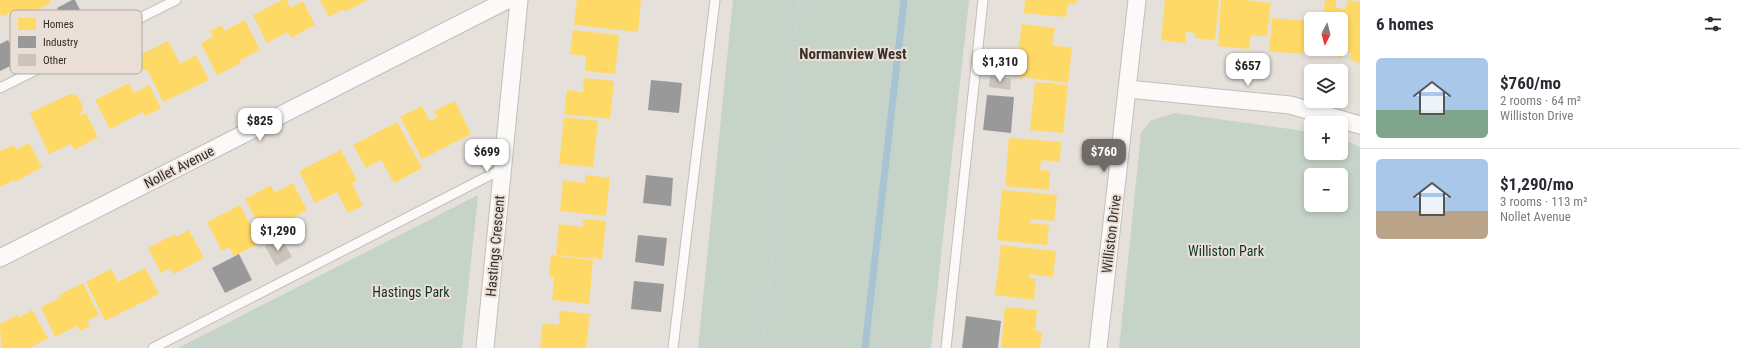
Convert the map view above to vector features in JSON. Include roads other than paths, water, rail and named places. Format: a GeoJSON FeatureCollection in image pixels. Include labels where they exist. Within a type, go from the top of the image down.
{"type":"FeatureCollection","features":[{"type":"Feature","properties":{"kind":"street","name":"Nollet Avenue"},"geometry":{"type":"LineString","coordinates":[[0,258],[507,0]]}},
{"type":"Feature","properties":{"kind":"street","name":"Hastings Crescent"},"geometry":{"type":"LineString","coordinates":[[485,348],[519,0]]}},
{"type":"Feature","properties":{"kind":"street","name":"Williston Drive"},"geometry":{"type":"LineString","coordinates":[[1098,348],[1137,0]]}},
{"type":"Feature","properties":{"kind":"street"},"geometry":{"type":"LineString","coordinates":[[1128,89],[1290,105],[1360,125]]}},
{"type":"Feature","properties":{"kind":"lane"},"geometry":{"type":"LineString","coordinates":[[142,17],[176,0]]}},
{"type":"Feature","properties":{"kind":"lane"},"geometry":{"type":"LineString","coordinates":[[673,348],[715,0]]}},
{"type":"Feature","properties":{"kind":"lane"},"geometry":{"type":"LineString","coordinates":[[946,348],[983,0]]}},
{"type":"Feature","properties":{"kind":"lane"},"geometry":{"type":"LineString","coordinates":[[0,88],[28,74]]}},
{"type":"Feature","properties":{"kind":"lane"},"geometry":{"type":"LineString","coordinates":[[153,348],[502,170]]}},
{"type":"Feature","properties":{"kind":"waterway"},"geometry":{"type":"LineString","coordinates":[[865,348],[904,0]]}},
{"type":"Feature","properties":{"kind":"railway"},"geometry":{"type":"LineString","coordinates":[[763,348],[799,0]]}},
{"type":"Feature","properties":{"kind":"district","name":"Normanview West"},"geometry":{"type":"Point","coordinates":[853,54]}},
{"type":"Feature","properties":{"kind":"park label","name":"Williston Park"},"geometry":{"type":"Point","coordinates":[1226,251]}},
{"type":"Feature","properties":{"kind":"park label","name":"Hastings Park"},"geometry":{"type":"Point","coordinates":[411,292]}}]}
